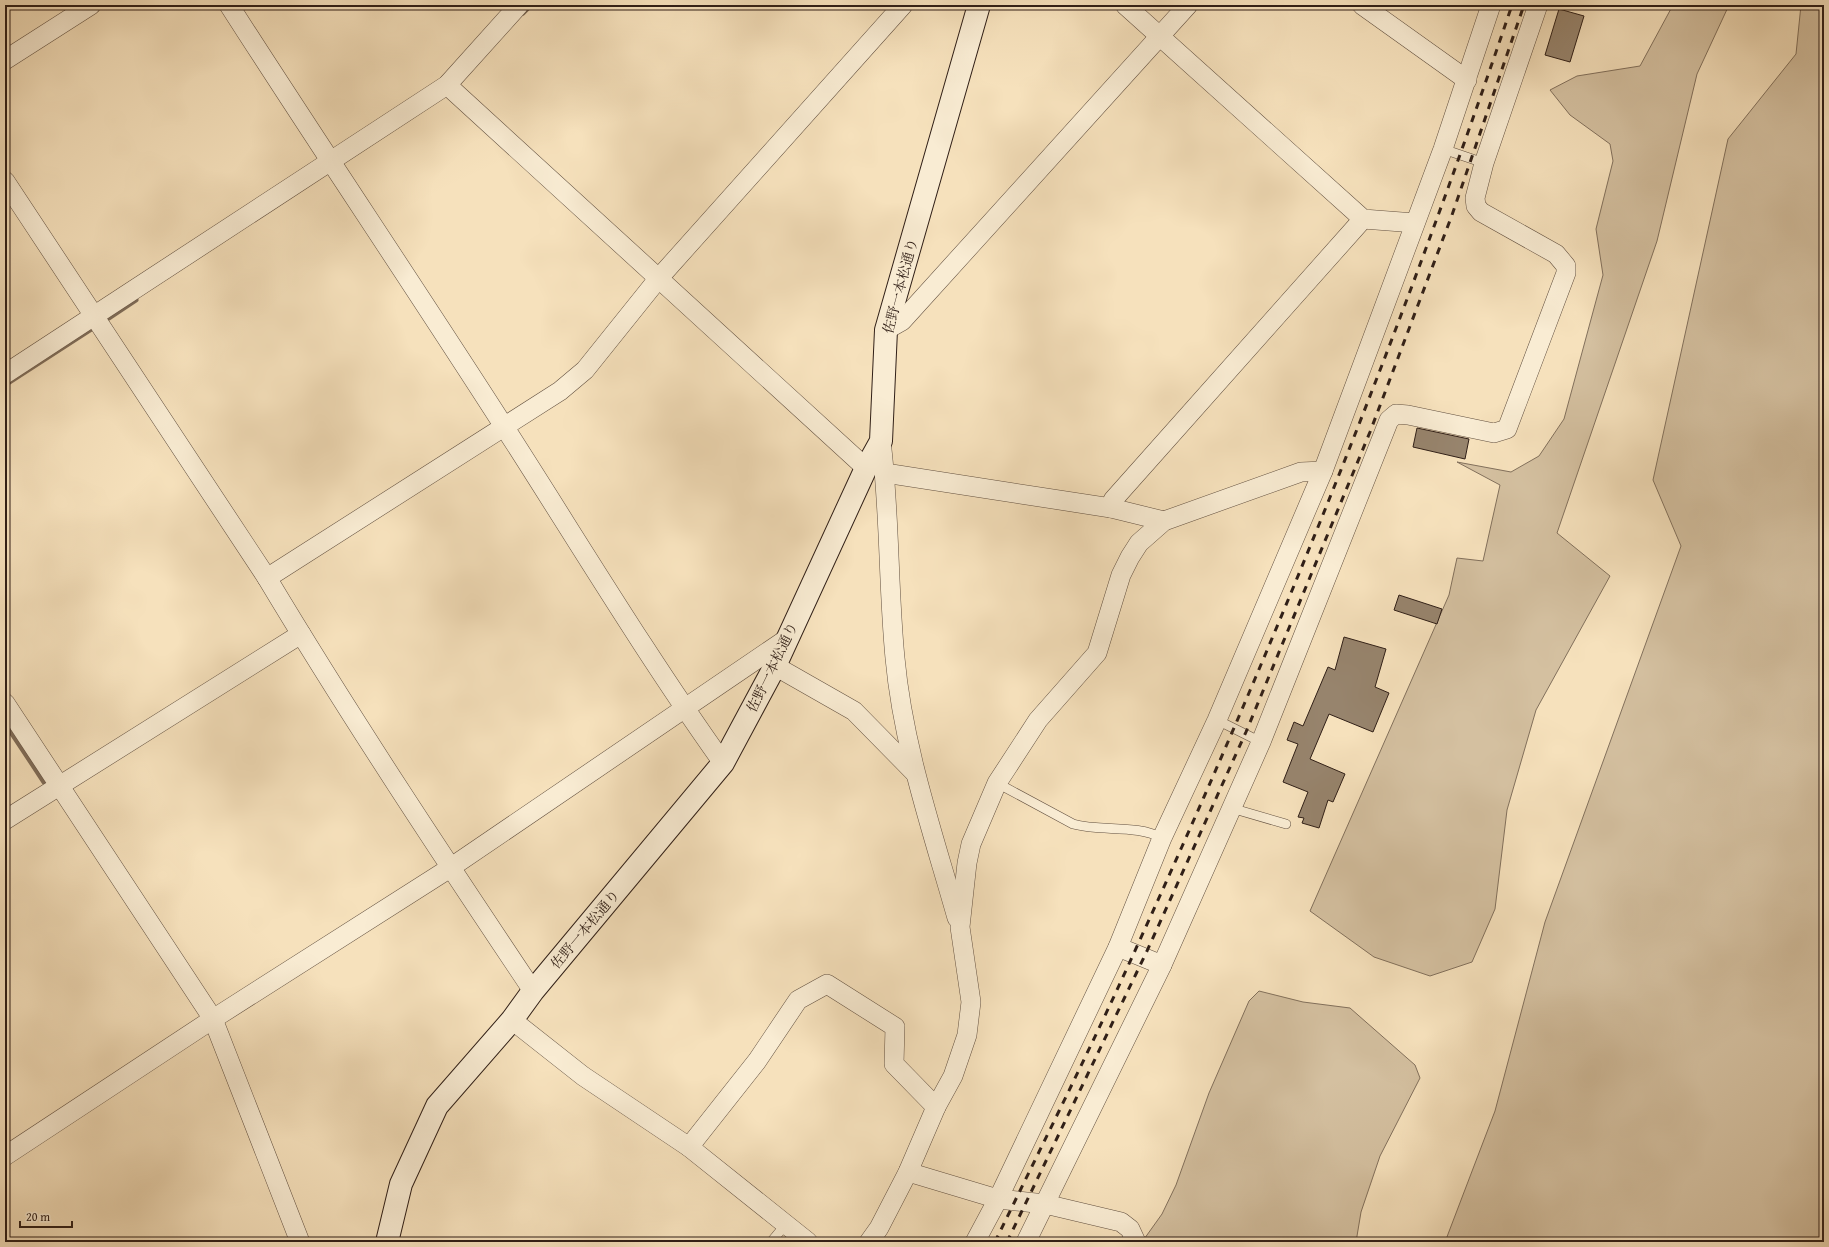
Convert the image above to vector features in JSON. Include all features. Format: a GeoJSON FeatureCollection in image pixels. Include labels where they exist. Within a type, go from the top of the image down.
{"type":"FeatureCollection","features":[{"type":"Feature","properties":{"kind":"street"},"geometry":{"type":"LineString","coordinates":[[5,60],[91,5]]}},
{"type":"Feature","properties":{"kind":"street"},"geometry":{"type":"LineString","coordinates":[[229,5],[329,161],[504,426],[685,709],[723,763]]}},
{"type":"Feature","properties":{"kind":"street"},"geometry":{"type":"LineString","coordinates":[[5,374],[447,85],[519,5]]}},
{"type":"Feature","properties":{"kind":"street"},"geometry":{"type":"LineString","coordinates":[[267,578],[560,390],[585,370],[658,279],[903,5]]}},
{"type":"Feature","properties":{"kind":"street","name":"佐野一本松通り"},"geometry":{"type":"LineString","coordinates":[[386,1242],[401,1184],[437,1106],[512,1020],[533,991],[723,763],[876,471],[881,440],[886,330],[979,5]]}},
{"type":"Feature","properties":{"kind":"street"},"geometry":{"type":"LineString","coordinates":[[1126,5],[1363,219],[1415,223]]}},
{"type":"Feature","properties":{"kind":"street"},"geometry":{"type":"LineString","coordinates":[[886,330],[902,320],[1188,5]]}},
{"type":"Feature","properties":{"kind":"street"},"geometry":{"type":"LineString","coordinates":[[975,1242],[998,1199],[1118,947],[1162,838],[1217,720],[1323,470],[1443,148],[1491,5]]}},
{"type":"Feature","properties":{"kind":"street"},"geometry":{"type":"LineString","coordinates":[[1026,1242],[1162,965],[1261,742],[1389,420],[1396,414],[1408,415],[1494,433],[1507,429],[1566,273],[1566,266],[1556,254],[1482,212],[1476,206],[1475,198],[1484,163],[1538,5]]}},
{"type":"Feature","properties":{"kind":"street"},"geometry":{"type":"LineString","coordinates":[[1370,8],[1467,80]]}},
{"type":"Feature","properties":{"kind":"street"},"geometry":{"type":"LineString","coordinates":[[447,85],[658,279],[876,471],[1111,508],[1164,521]]}},
{"type":"Feature","properties":{"kind":"street"},"geometry":{"type":"LineString","coordinates":[[7,190],[94,316],[267,578],[300,634],[450,868],[533,991]]}},
{"type":"Feature","properties":{"kind":"street"},"geometry":{"type":"LineString","coordinates":[[1111,508],[1113,500],[1363,219]]}},
{"type":"Feature","properties":{"kind":"street"},"geometry":{"type":"LineString","coordinates":[[960,927],[967,863],[971,844],[997,783],[1038,720],[1097,654],[1121,575],[1139,543],[1164,521],[1301,472],[1323,470]]}},
{"type":"Feature","properties":{"kind":"street"},"geometry":{"type":"LineString","coordinates":[[869,1242],[879,1228],[908,1172],[936,1107],[953,1076],[967,1035],[971,1002],[960,927],[915,773],[900,700],[876,471]]}},
{"type":"Feature","properties":{"kind":"street"},"geometry":{"type":"LineString","coordinates":[[5,820],[58,785],[300,634]]}},
{"type":"Feature","properties":{"kind":"street"},"geometry":{"type":"LineString","coordinates":[[5,1156],[212,1019],[450,868],[788,638]]}},
{"type":"Feature","properties":{"kind":"street"},"geometry":{"type":"LineString","coordinates":[[775,666],[854,711],[915,773]]}},
{"type":"Feature","properties":{"kind":"street"},"geometry":{"type":"LineString","coordinates":[[5,704],[212,1019],[300,1242]]}},
{"type":"Feature","properties":{"kind":"street"},"geometry":{"type":"LineString","coordinates":[[1118,947],[1162,965]]}},
{"type":"Feature","properties":{"kind":"street"},"geometry":{"type":"LineString","coordinates":[[690,1147],[757,1061],[798,1000],[827,984],[895,1027],[894,1064],[936,1107]]}},
{"type":"Feature","properties":{"kind":"street"},"geometry":{"type":"LineString","coordinates":[[512,1020],[583,1076],[690,1147],[808,1242]]}},
{"type":"Feature","properties":{"kind":"street"},"geometry":{"type":"LineString","coordinates":[[908,1172],[998,1199],[1045,1204],[1120,1222],[1130,1229],[1136,1242]]}},
{"type":"Feature","properties":{"kind":"lane"},"geometry":{"type":"LineString","coordinates":[[1443,148],[1484,163]]}},
{"type":"Feature","properties":{"kind":"lane"},"geometry":{"type":"LineString","coordinates":[[1217,720],[1261,742]]}},
{"type":"Feature","properties":{"kind":"lane"},"geometry":{"type":"LineString","coordinates":[[997,783],[1073,824],[1084,828],[1148,832],[1162,838]]}},
{"type":"Feature","properties":{"kind":"lane"},"geometry":{"type":"LineString","coordinates":[[1231,808],[1286,824]]}},
{"type":"Feature","properties":{"kind":"lane"},"geometry":{"type":"LineString","coordinates":[[770,1242],[786,1224]]}},
{"type":"Feature","properties":{"kind":"shaded area"},"geometry":{"type":"Polygon","coordinates":[[[1673,5],[1729,5],[1697,74],[1657,241],[1557,533],[1610,576],[1536,710],[1507,810],[1495,909],[1472,962],[1430,976],[1374,957],[1310,911],[1449,595],[1457,558],[1483,561],[1500,485],[1457,462],[1511,472],[1539,456],[1564,419],[1603,275],[1596,229],[1613,161],[1610,144],[1570,115],[1550,90],[1577,76],[1640,66],[1673,5]]]}},
{"type":"Feature","properties":{"kind":"shaded area"},"geometry":{"type":"Polygon","coordinates":[[[1801,5],[1824,5],[1824,1242],[1445,1242],[1495,1111],[1545,922],[1681,546],[1653,480],[1728,139],[1796,54],[1801,5]]]}},
{"type":"Feature","properties":{"kind":"shaded area"},"geometry":{"type":"Polygon","coordinates":[[[1259,991],[1303,1002],[1350,1008],[1415,1065],[1420,1078],[1380,1156],[1361,1212],[1356,1242],[1142,1242],[1162,1214],[1176,1185],[1209,1093],[1249,1001],[1259,991]]]}},
{"type":"Feature","properties":{"kind":"building"},"geometry":{"type":"Polygon","coordinates":[[[1559,9],[1584,16],[1570,62],[1545,55],[1559,9]]]}},
{"type":"Feature","properties":{"kind":"building"},"geometry":{"type":"Polygon","coordinates":[[[1417,428],[1469,439],[1465,459],[1413,447],[1417,428]]]}},
{"type":"Feature","properties":{"kind":"building"},"geometry":{"type":"Polygon","coordinates":[[[1399,595],[1442,609],[1437,624],[1394,610],[1399,595]]]}},
{"type":"Feature","properties":{"kind":"building"},"geometry":{"type":"Polygon","coordinates":[[[1344,637],[1386,649],[1375,687],[1389,693],[1373,732],[1329,714],[1310,759],[1345,774],[1333,802],[1328,800],[1319,828],[1302,823],[1304,818],[1298,817],[1308,792],[1283,782],[1298,744],[1287,740],[1294,722],[1303,726],[1328,667],[1335,670],[1344,637]]]}},
{"type":"Feature","properties":{"kind":"waterway"},"geometry":{"type":"LineString","coordinates":[[523,13],[531,5]]}},
{"type":"Feature","properties":{"kind":"waterway"},"geometry":{"type":"LineString","coordinates":[[109,318],[136,300]]}},
{"type":"Feature","properties":{"kind":"waterway"},"geometry":{"type":"LineString","coordinates":[[5,385],[90,330]]}},
{"type":"Feature","properties":{"kind":"waterway"},"geometry":{"type":"LineString","coordinates":[[5,723],[44,782]]}},
{"type":"Feature","properties":{"kind":"railway"},"geometry":{"type":"LineString","coordinates":[[995,1242],[1086,1056],[1138,944],[1190,829],[1289,597],[1337,480],[1428,244],[1512,5]]}},
{"type":"Feature","properties":{"kind":"railway"},"geometry":{"type":"LineString","coordinates":[[1007,1242],[1147,951],[1246,732],[1370,432],[1452,215],[1524,5]]}}]}
